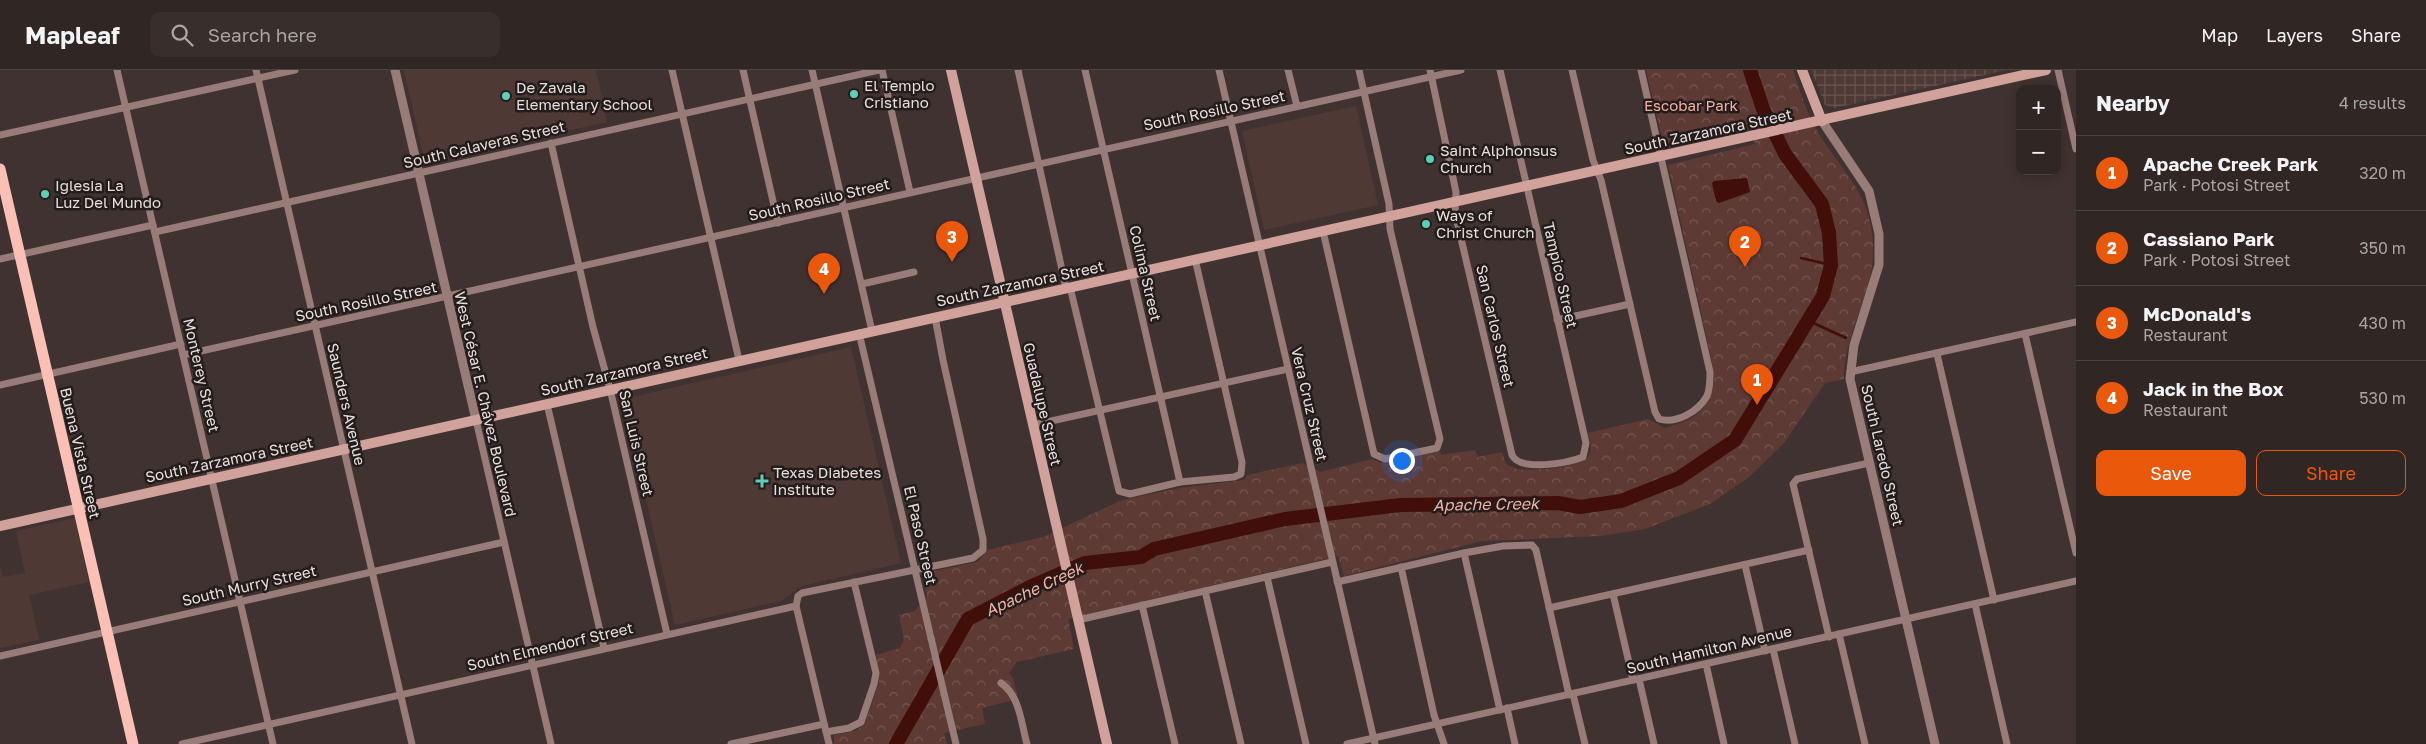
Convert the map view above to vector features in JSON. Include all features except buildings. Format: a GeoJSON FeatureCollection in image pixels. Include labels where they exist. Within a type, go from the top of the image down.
{"type":"FeatureCollection","features":[{"type":"Feature","properties":{"kind":"main road","name":"Guadalupe Street"},"geometry":{"type":"LineString","coordinates":[[951,70],[1107,744]]}},
{"type":"Feature","properties":{"kind":"main road","name":"South Laredo Street"},"geometry":{"type":"LineString","coordinates":[[1802,70],[1822,121]]}},
{"type":"Feature","properties":{"kind":"main road","name":"South Zarzamora Street"},"geometry":{"type":"LineString","coordinates":[[0,526],[2046,70]]}},
{"type":"Feature","properties":{"kind":"main road","name":"Buena Vista Street"},"geometry":{"type":"LineString","coordinates":[[0,170],[133,744]]}},
{"type":"Feature","properties":{"kind":"street","name":"Monterey Street"},"geometry":{"type":"LineString","coordinates":[[117,70],[273,744]]}},
{"type":"Feature","properties":{"kind":"street","name":"Saunders Avenue"},"geometry":{"type":"LineString","coordinates":[[256,70],[412,744]]}},
{"type":"Feature","properties":{"kind":"street"},"geometry":{"type":"LineString","coordinates":[[0,135],[295,70]]}},
{"type":"Feature","properties":{"kind":"street","name":"West César E. Chávez Boulevard"},"geometry":{"type":"LineString","coordinates":[[395,70],[551,744]]}},
{"type":"Feature","properties":{"kind":"street"},"geometry":{"type":"LineString","coordinates":[[672,70],[739,360]]}},
{"type":"Feature","properties":{"kind":"street"},"geometry":{"type":"LineString","coordinates":[[743,70],[778,223]]}},
{"type":"Feature","properties":{"kind":"street"},"geometry":{"type":"LineString","coordinates":[[812,70],[872,331]]}},
{"type":"Feature","properties":{"kind":"street"},"geometry":{"type":"LineString","coordinates":[[881,70],[910,192]]}},
{"type":"Feature","properties":{"kind":"street","name":"South Calaveras Street"},"geometry":{"type":"LineString","coordinates":[[0,259],[287,202],[881,70]]}},
{"type":"Feature","properties":{"kind":"street"},"geometry":{"type":"LineString","coordinates":[[1018,70],[1068,288],[1117,488],[1125,494],[1180,482],[1234,477],[1242,472],[1242,462],[1195,259]]}},
{"type":"Feature","properties":{"kind":"street","name":"Colima Street"},"geometry":{"type":"LineString","coordinates":[[1085,70],[1180,482]]}},
{"type":"Feature","properties":{"kind":"street","name":"Vera Cruz Street"},"geometry":{"type":"LineString","coordinates":[[1219,70],[1374,741]]}},
{"type":"Feature","properties":{"kind":"street"},"geometry":{"type":"LineString","coordinates":[[1288,70],[1297,106]]}},
{"type":"Feature","properties":{"kind":"street"},"geometry":{"type":"LineString","coordinates":[[1322,231],[1374,454],[1385,459],[1434,449],[1439,446],[1440,439],[1390,229],[1389,216],[1359,70]]}},
{"type":"Feature","properties":{"kind":"street","name":"South Rosillo Street"},"geometry":{"type":"LineString","coordinates":[[183,355],[447,297],[579,265],[778,223],[976,177],[1364,92],[1430,73],[1461,70]]}},
{"type":"Feature","properties":{"kind":"street","name":"Tampico Street"},"geometry":{"type":"LineString","coordinates":[[1500,70],[1586,443],[1582,457]]}},
{"type":"Feature","properties":{"kind":"street"},"geometry":{"type":"LineString","coordinates":[[1572,70],[1630,304],[1654,412],[1659,418],[1674,420],[1692,411],[1706,396],[1710,372],[1641,70]]}},
{"type":"Feature","properties":{"kind":"street"},"geometry":{"type":"LineString","coordinates":[[2058,70],[2076,149]]}},
{"type":"Feature","properties":{"kind":"street","name":"San Carlos Street"},"geometry":{"type":"LineString","coordinates":[[1430,73],[1456,192],[1456,213],[1512,455],[1517,462],[1530,465],[1575,460],[1582,457]]}},
{"type":"Feature","properties":{"kind":"street","name":"South Laredo Street"},"geometry":{"type":"LineString","coordinates":[[1822,121],[1869,192],[1879,234],[1879,264],[1854,345],[1850,372],[1853,395],[1907,619],[1932,743]]}},
{"type":"Feature","properties":{"kind":"street","name":"San Luis Street"},"geometry":{"type":"LineString","coordinates":[[551,143],[593,327],[610,390],[668,634]]}},
{"type":"Feature","properties":{"kind":"street"},"geometry":{"type":"LineString","coordinates":[[862,284],[914,272]]}},
{"type":"Feature","properties":{"kind":"street"},"geometry":{"type":"LineString","coordinates":[[1557,320],[1630,304]]}},
{"type":"Feature","properties":{"kind":"street"},"geometry":{"type":"LineString","coordinates":[[828,744],[796,606],[798,596],[802,593],[973,558],[981,554],[984,546],[942,360],[935,317]]}},
{"type":"Feature","properties":{"kind":"street"},"geometry":{"type":"LineString","coordinates":[[1850,372],[2076,322]]}},
{"type":"Feature","properties":{"kind":"street","name":"El Paso Street"},"geometry":{"type":"LineString","coordinates":[[859,334],[956,744]]}},
{"type":"Feature","properties":{"kind":"street"},"geometry":{"type":"LineString","coordinates":[[2025,334],[2076,553]]}},
{"type":"Feature","properties":{"kind":"street"},"geometry":{"type":"LineString","coordinates":[[0,385],[181,344]]}},
{"type":"Feature","properties":{"kind":"street"},"geometry":{"type":"LineString","coordinates":[[1937,354],[1994,600]]}},
{"type":"Feature","properties":{"kind":"street"},"geometry":{"type":"LineString","coordinates":[[1032,425],[1288,369]]}},
{"type":"Feature","properties":{"kind":"street"},"geometry":{"type":"LineString","coordinates":[[547,404],[604,648]]}},
{"type":"Feature","properties":{"kind":"street"},"geometry":{"type":"LineString","coordinates":[[1829,636],[1794,487],[1795,480],[1869,463]]}},
{"type":"Feature","properties":{"kind":"street","name":"South Murry Street"},"geometry":{"type":"LineString","coordinates":[[0,656],[240,600],[504,542]]}},
{"type":"Feature","properties":{"kind":"street"},"geometry":{"type":"LineString","coordinates":[[1337,582],[1464,553],[1503,546],[1532,545],[1536,550],[1549,608],[1585,744]]}},
{"type":"Feature","properties":{"kind":"street"},"geometry":{"type":"LineString","coordinates":[[1549,608],[1809,550]]}},
{"type":"Feature","properties":{"kind":"street"},"geometry":{"type":"LineString","coordinates":[[1464,553],[1504,709],[1515,744]]}},
{"type":"Feature","properties":{"kind":"street"},"geometry":{"type":"LineString","coordinates":[[1078,620],[1332,562]]}},
{"type":"Feature","properties":{"kind":"street"},"geometry":{"type":"LineString","coordinates":[[1745,565],[1795,744]]}},
{"type":"Feature","properties":{"kind":"street"},"geometry":{"type":"LineString","coordinates":[[1401,567],[1437,724],[1444,744]]}},
{"type":"Feature","properties":{"kind":"street"},"geometry":{"type":"LineString","coordinates":[[1268,576],[1306,744]]}},
{"type":"Feature","properties":{"kind":"street","name":"South Hamilton Avenue"},"geometry":{"type":"LineString","coordinates":[[1347,744],[1374,741],[1437,724],[2076,581]]}},
{"type":"Feature","properties":{"kind":"street"},"geometry":{"type":"LineString","coordinates":[[826,732],[849,728],[861,722],[874,684],[876,673],[854,582]]}},
{"type":"Feature","properties":{"kind":"street"},"geometry":{"type":"LineString","coordinates":[[1206,591],[1241,744]]}},
{"type":"Feature","properties":{"kind":"street"},"geometry":{"type":"LineString","coordinates":[[1613,594],[1654,744]]}},
{"type":"Feature","properties":{"kind":"street"},"geometry":{"type":"LineString","coordinates":[[1975,604],[2007,744]]}},
{"type":"Feature","properties":{"kind":"street"},"geometry":{"type":"LineString","coordinates":[[1142,605],[1175,744]]}},
{"type":"Feature","properties":{"kind":"street","name":"South Elmendorf Street"},"geometry":{"type":"LineString","coordinates":[[182,744],[796,606]]}},
{"type":"Feature","properties":{"kind":"street"},"geometry":{"type":"LineString","coordinates":[[1839,634],[1865,744]]}},
{"type":"Feature","properties":{"kind":"street"},"geometry":{"type":"LineString","coordinates":[[1706,664],[1724,744]]}},
{"type":"Feature","properties":{"kind":"street"},"geometry":{"type":"LineString","coordinates":[[1002,683],[1012,691],[1016,700],[1027,744]]}},
{"type":"Feature","properties":{"kind":"street"},"geometry":{"type":"LineString","coordinates":[[731,744],[824,724]]}},
{"type":"Feature","properties":{"kind":"shaded area","name":"De Zavala Elementary School"},"geometry":{"type":"Polygon","coordinates":[[[404,70],[596,70],[607,122],[425,163],[404,70]]]}},
{"type":"Feature","properties":{"kind":"shaded area"},"geometry":{"type":"Polygon","coordinates":[[[1811,70],[2007,70],[1835,108],[1825,105],[1811,70]]]}},
{"type":"Feature","properties":{"kind":"shaded area"},"geometry":{"type":"Polygon","coordinates":[[[1356,106],[1378,205],[1264,230],[1242,131],[1356,106]]]}},
{"type":"Feature","properties":{"kind":"shaded area"},"geometry":{"type":"Polygon","coordinates":[[[1747,178],[1750,192],[1719,203],[1716,201],[1712,183],[1714,181],[1747,178]]]}},
{"type":"Feature","properties":{"kind":"shaded area","name":"Texas Diabetes Institute"},"geometry":{"type":"Polygon","coordinates":[[[851,347],[901,563],[802,586],[781,601],[675,625],[623,399],[851,347]]]}},
{"type":"Feature","properties":{"kind":"shaded area"},"geometry":{"type":"Polygon","coordinates":[[[75,518],[89,582],[29,595],[39,640],[0,648],[0,566],[3,577],[25,573],[16,531],[75,518]]]}},
{"type":"Feature","properties":{"kind":"green space","name":"Escobar Park"},"geometry":{"type":"Polygon","coordinates":[[[1646,70],[1793,70],[1804,102],[1819,134],[1857,190],[1869,219],[1873,256],[1871,272],[1852,332],[1845,363],[1844,379],[1825,383],[1784,443],[1749,477],[1710,504],[1645,529],[1601,536],[1482,541],[1344,576],[1338,556],[1068,619],[1074,649],[1017,662],[1009,673],[1013,678],[1018,699],[982,708],[985,724],[944,733],[947,744],[834,744],[834,735],[858,730],[865,722],[879,683],[876,655],[900,648],[904,640],[899,615],[915,611],[927,595],[923,577],[925,573],[978,562],[987,550],[1043,537],[1122,500],[1180,488],[1244,480],[1247,475],[1302,463],[1320,472],[1372,459],[1381,463],[1440,451],[1441,455],[1475,450],[1478,457],[1502,452],[1506,464],[1517,469],[1556,468],[1577,463],[1589,456],[1591,447],[1588,433],[1648,419],[1665,428],[1690,419],[1698,413],[1705,406],[1709,398],[1712,361],[1668,165],[1755,144],[1750,127],[1667,148],[1664,147],[1646,70]]]}},
{"type":"Feature","properties":{"kind":"waterway","name":"Apache Creek"},"geometry":{"type":"LineString","coordinates":[[896,744],[968,619],[1030,587],[1085,563],[1141,557],[1154,549],[1285,519],[1400,505],[1558,503],[1580,507],[1621,501],[1679,478],[1735,440],[1823,296],[1831,265],[1829,233],[1822,204],[1785,154],[1763,109],[1750,70]]}},
{"type":"Feature","properties":{"kind":"waterway"},"geometry":{"type":"LineString","coordinates":[[1801,258],[1831,265]]}},
{"type":"Feature","properties":{"kind":"waterway"},"geometry":{"type":"LineString","coordinates":[[1809,321],[1846,338]]}},
{"type":"Feature","properties":{"kind":"place","name":"El Templo Cristiano"},"geometry":{"type":"Point","coordinates":[854,94]}},
{"type":"Feature","properties":{"kind":"place","name":"De Zavala Elementary School"},"geometry":{"type":"Point","coordinates":[506,96]}},
{"type":"Feature","properties":{"kind":"place","name":"Saint Alphonsus Church"},"geometry":{"type":"Point","coordinates":[1430,159]}},
{"type":"Feature","properties":{"kind":"place","name":"Iglesia La Luz Del Mundo"},"geometry":{"type":"Point","coordinates":[45,194]}},
{"type":"Feature","properties":{"kind":"place","name":"Ways of Christ Church"},"geometry":{"type":"Point","coordinates":[1426,224]}},
{"type":"Feature","properties":{"kind":"place","name":"McDonald's"},"geometry":{"type":"Point","coordinates":[952,262]}},
{"type":"Feature","properties":{"kind":"place","name":"Cassiano Park"},"geometry":{"type":"Point","coordinates":[1745,267]}},
{"type":"Feature","properties":{"kind":"place","name":"Jack in the Box"},"geometry":{"type":"Point","coordinates":[824,294]}},
{"type":"Feature","properties":{"kind":"place","name":"Apache Creek Park"},"geometry":{"type":"Point","coordinates":[1757,405]}},
{"type":"Feature","properties":{"kind":"place","name":"Texas Diabetes Institute"},"geometry":{"type":"Point","coordinates":[762,481]}}]}
